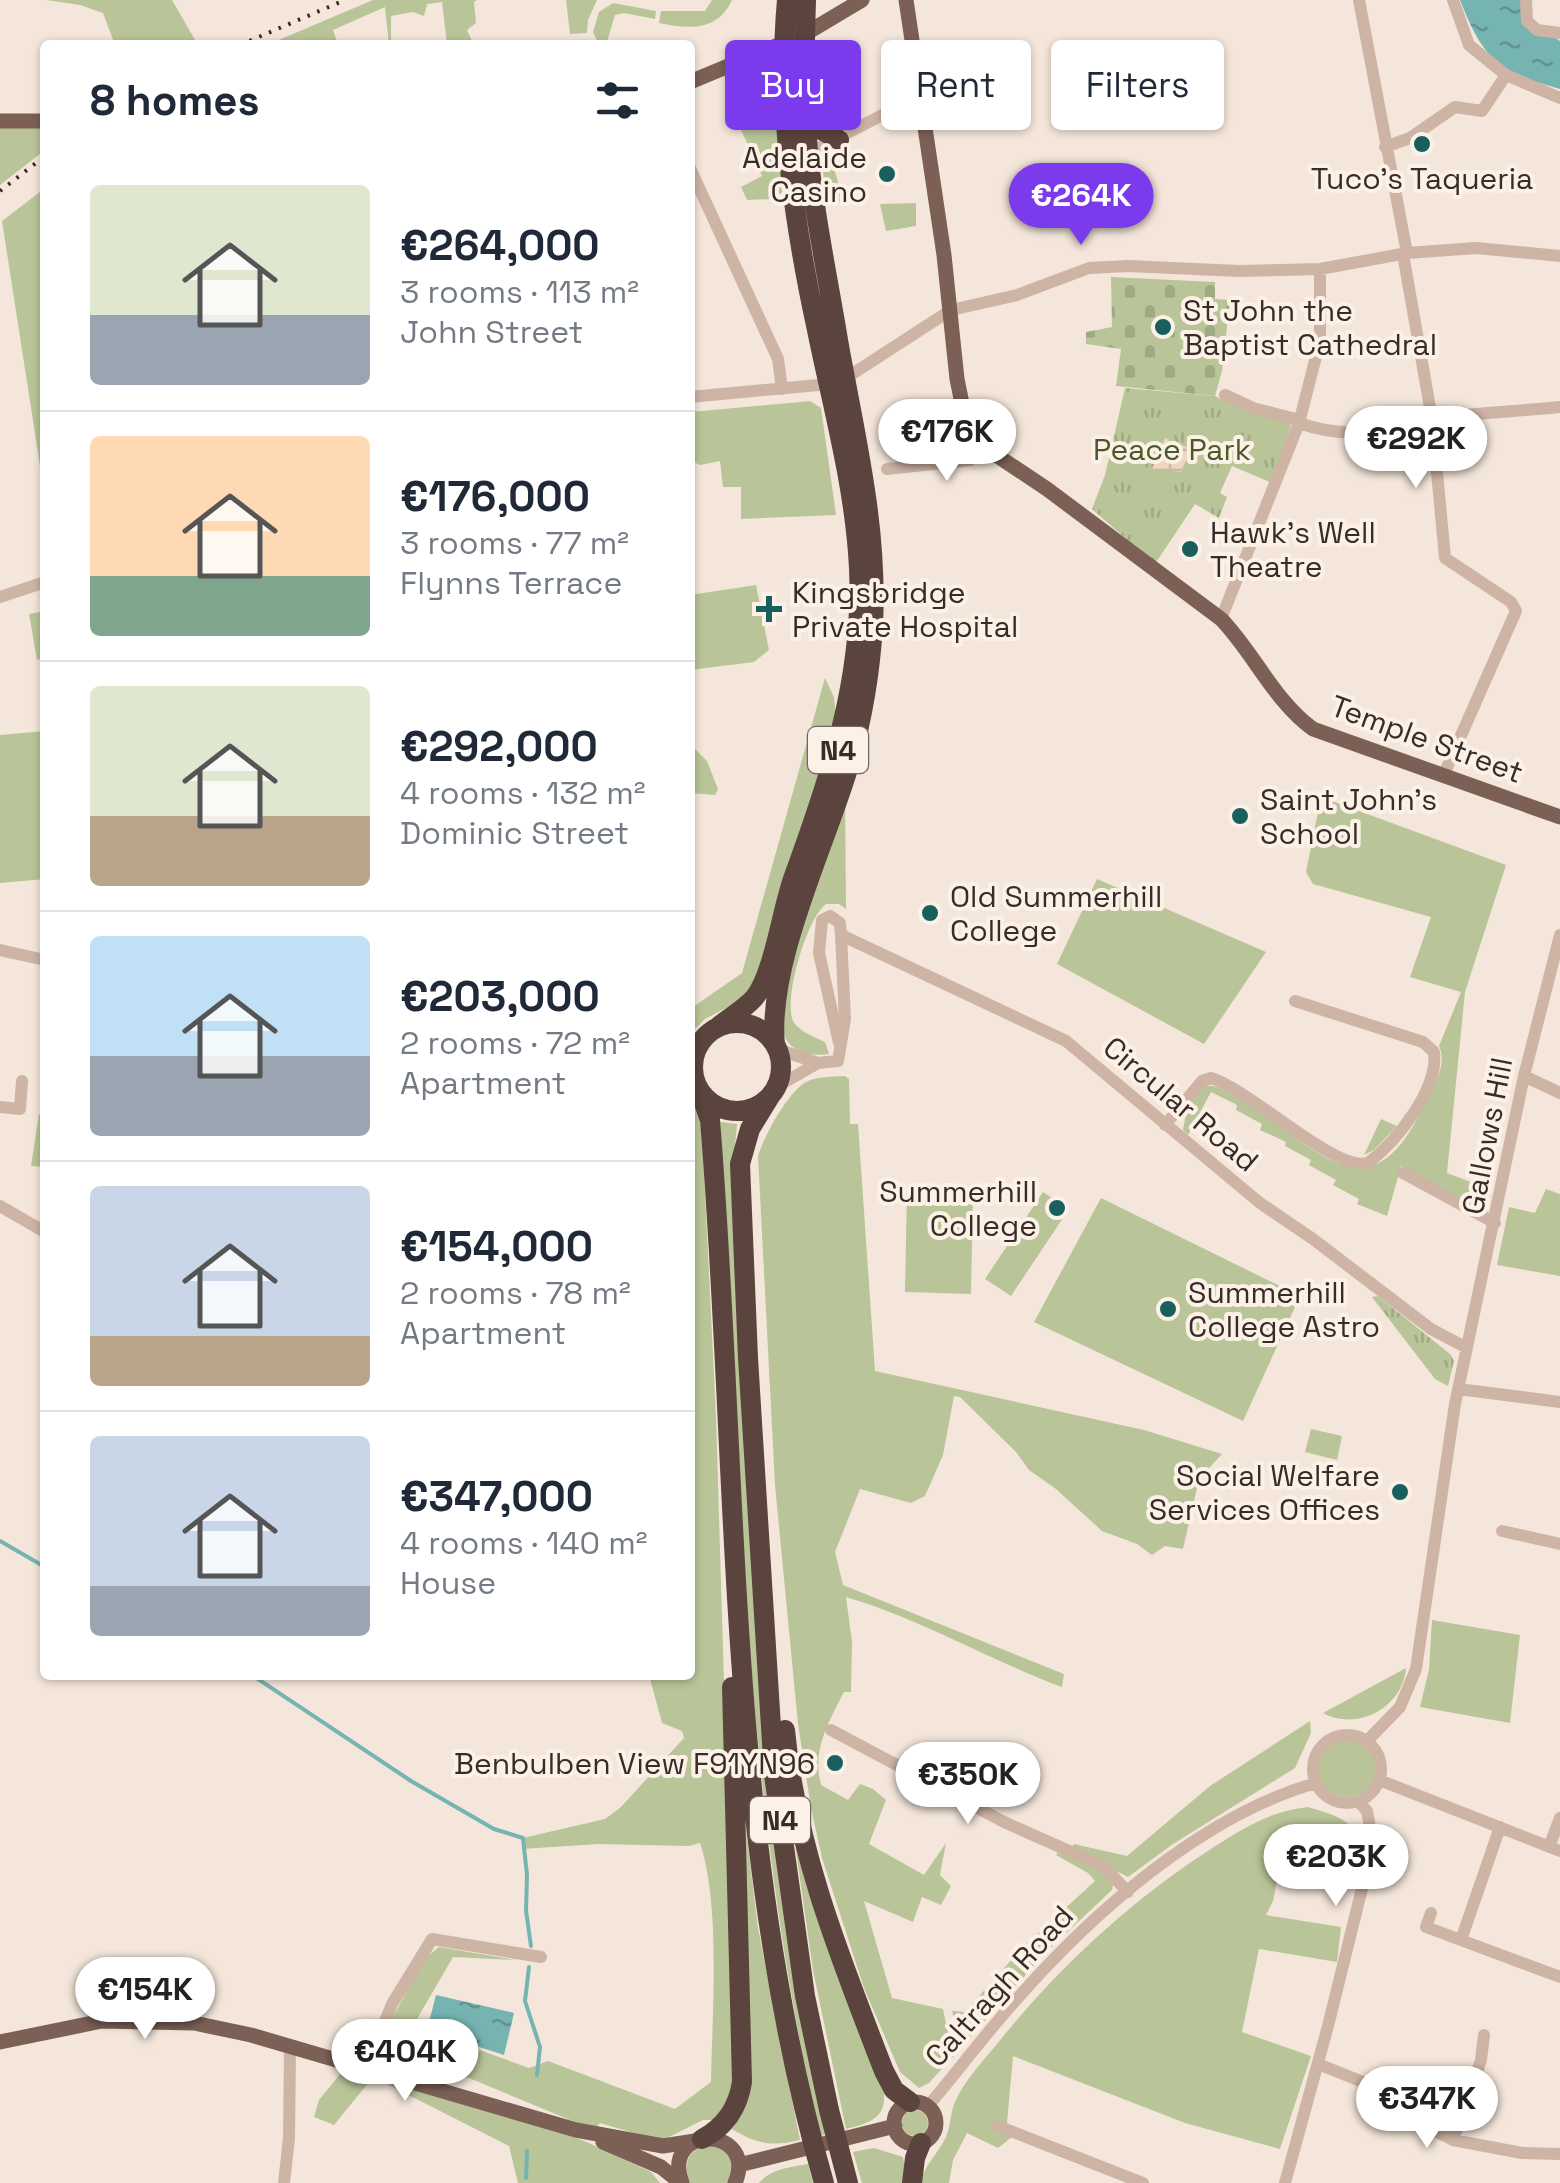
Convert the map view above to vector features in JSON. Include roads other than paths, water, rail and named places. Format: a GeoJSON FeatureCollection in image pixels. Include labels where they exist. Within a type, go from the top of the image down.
{"type":"FeatureCollection","features":[{"type":"Feature","properties":{"kind":"highway","name":"N4"},"geometry":{"type":"LineString","coordinates":[[784,40],[787,0]]}},
{"type":"Feature","properties":{"kind":"highway","name":"N4"},"geometry":{"type":"LineString","coordinates":[[805,40],[806,0]]}},
{"type":"Feature","properties":{"kind":"highway","name":"N4"},"geometry":{"type":"LineString","coordinates":[[795,130],[800,157],[807,281],[869,500],[873,558],[870,666],[848,770],[800,907],[778,988],[772,1020],[781,1062],[772,1092],[750,1129],[740,1164],[774,1775],[791,1909],[829,2110],[848,2183]]}},
{"type":"Feature","properties":{"kind":"highway","name":"N4"},"geometry":{"type":"LineString","coordinates":[[800,157],[804,130]]}},
{"type":"Feature","properties":{"kind":"highway"},"geometry":{"type":"LineString","coordinates":[[822,130],[839,140]]}},
{"type":"Feature","properties":{"kind":"highway","name":"N4"},"geometry":{"type":"LineString","coordinates":[[695,1052],[699,1042],[755,998],[767,972],[790,886],[836,759],[853,678],[859,603],[856,519],[837,381]]}},
{"type":"Feature","properties":{"kind":"highway"},"geometry":{"type":"LineString","coordinates":[[720,1026],[745,1023],[767,1034],[776,1047]]}},
{"type":"Feature","properties":{"kind":"highway","name":"N4"},"geometry":{"type":"LineString","coordinates":[[695,1076],[710,1120],[744,1692],[766,1915],[808,2126],[824,2183]]}},
{"type":"Feature","properties":{"kind":"highway"},"geometry":{"type":"LineString","coordinates":[[700,1092],[720,1108],[733,1111],[758,1106],[772,1092]]}},
{"type":"Feature","properties":{"kind":"highway","name":"N4"},"geometry":{"type":"LineString","coordinates":[[754,1450],[767,1532],[787,1753],[804,1839],[847,1980],[884,2071],[894,2090],[919,2104]]}},
{"type":"Feature","properties":{"kind":"highway","name":"N4"},"geometry":{"type":"LineString","coordinates":[[698,2140],[715,2132],[731,2114],[742,2082],[730,1585],[732,1467]]}},
{"type":"Feature","properties":{"kind":"highway"},"geometry":{"type":"LineString","coordinates":[[912,2183],[921,2143]]}},
{"type":"Feature","properties":{"kind":"main road"},"geometry":{"type":"LineString","coordinates":[[789,40],[862,0]]}},
{"type":"Feature","properties":{"kind":"main road","name":"Temple Street"},"geometry":{"type":"LineString","coordinates":[[906,0],[912,40]]}},
{"type":"Feature","properties":{"kind":"main road"},"geometry":{"type":"LineString","coordinates":[[695,80],[725,68]]}},
{"type":"Feature","properties":{"kind":"main road"},"geometry":{"type":"LineString","coordinates":[[0,121],[40,122]]}},
{"type":"Feature","properties":{"kind":"main road","name":"Temple Street"},"geometry":{"type":"LineString","coordinates":[[926,130],[964,419],[972,434],[1221,619],[1242,640],[1286,704],[1313,729],[1560,817]]}},
{"type":"Feature","properties":{"kind":"main road"},"geometry":{"type":"LineString","coordinates":[[0,2042],[82,2023],[142,2019],[214,2026],[290,2046],[320,2048],[354,2059],[366,2069],[576,2130],[663,2146],[698,2140],[722,2141],[736,2156],[736,2183]]}},
{"type":"Feature","properties":{"kind":"main road"},"geometry":{"type":"LineString","coordinates":[[919,2104],[936,2123],[932,2136],[921,2143],[907,2142],[894,2126],[900,2109],[919,2104]]}},
{"type":"Feature","properties":{"kind":"main road"},"geometry":{"type":"LineString","coordinates":[[739,2165],[894,2126]]}},
{"type":"Feature","properties":{"kind":"main road"},"geometry":{"type":"LineString","coordinates":[[576,2130],[661,2168],[681,2183]]}},
{"type":"Feature","properties":{"kind":"main road"},"geometry":{"type":"LineString","coordinates":[[681,2183],[679,2162],[698,2140]]}},
{"type":"Feature","properties":{"kind":"street"},"geometry":{"type":"LineString","coordinates":[[1359,0],[1432,418],[1445,558],[1510,602],[1516,612],[1444,774]]}},
{"type":"Feature","properties":{"kind":"street"},"geometry":{"type":"LineString","coordinates":[[1453,0],[1469,46],[1506,75],[1560,98]]}},
{"type":"Feature","properties":{"kind":"street"},"geometry":{"type":"LineString","coordinates":[[1526,0],[1528,21],[1537,30],[1560,32]]}},
{"type":"Feature","properties":{"kind":"street"},"geometry":{"type":"LineString","coordinates":[[1385,147],[1410,138],[1455,107],[1482,111],[1506,75]]}},
{"type":"Feature","properties":{"kind":"street"},"geometry":{"type":"LineString","coordinates":[[800,157],[881,116]]}},
{"type":"Feature","properties":{"kind":"street"},"geometry":{"type":"LineString","coordinates":[[695,179],[778,359],[786,389]]}},
{"type":"Feature","properties":{"kind":"street"},"geometry":{"type":"LineString","coordinates":[[695,397],[837,381],[951,310],[1016,295],[1074,272],[1100,267],[1239,272],[1320,269],[1405,254],[1476,248],[1560,256]]}},
{"type":"Feature","properties":{"kind":"street"},"geometry":{"type":"LineString","coordinates":[[1221,619],[1299,422],[1320,342],[1320,269]]}},
{"type":"Feature","properties":{"kind":"street"},"geometry":{"type":"LineString","coordinates":[[1225,395],[1254,408],[1344,434],[1374,432],[1432,418],[1560,408]]}},
{"type":"Feature","properties":{"kind":"street"},"geometry":{"type":"LineString","coordinates":[[887,469],[970,460],[988,448]]}},
{"type":"Feature","properties":{"kind":"street"},"geometry":{"type":"LineString","coordinates":[[0,598],[40,584]]}},
{"type":"Feature","properties":{"kind":"street","name":"Circular Road"},"geometry":{"type":"LineString","coordinates":[[838,1042],[820,953],[822,920],[830,916],[842,926],[841,935],[1066,1041],[1260,1204],[1313,1239],[1431,1329],[1466,1348]]}},
{"type":"Feature","properties":{"kind":"street"},"geometry":{"type":"LineString","coordinates":[[776,1047],[818,1063],[838,1062],[838,1042],[845,1019],[841,935]]}},
{"type":"Feature","properties":{"kind":"street","name":"Gallows Hill"},"geometry":{"type":"LineString","coordinates":[[1367,1742],[1400,1707],[1416,1669],[1466,1348],[1524,1076],[1560,935]]}},
{"type":"Feature","properties":{"kind":"street"},"geometry":{"type":"LineString","coordinates":[[0,950],[40,959]]}},
{"type":"Feature","properties":{"kind":"street"},"geometry":{"type":"LineString","coordinates":[[1165,1125],[1202,1081],[1212,1078],[1252,1098],[1345,1162],[1368,1162],[1397,1137],[1414,1112],[1436,1065],[1434,1052],[1423,1042],[1295,1001]]}},
{"type":"Feature","properties":{"kind":"street"},"geometry":{"type":"LineString","coordinates":[[772,1092],[818,1063]]}},
{"type":"Feature","properties":{"kind":"street"},"geometry":{"type":"LineString","coordinates":[[1524,1076],[1560,1094]]}},
{"type":"Feature","properties":{"kind":"street"},"geometry":{"type":"LineString","coordinates":[[0,1107],[20,1109],[22,1081]]}},
{"type":"Feature","properties":{"kind":"street"},"geometry":{"type":"LineString","coordinates":[[1403,1174],[1495,1223]]}},
{"type":"Feature","properties":{"kind":"street"},"geometry":{"type":"LineString","coordinates":[[0,1206],[40,1229]]}},
{"type":"Feature","properties":{"kind":"street"},"geometry":{"type":"LineString","coordinates":[[1458,1389],[1560,1402]]}},
{"type":"Feature","properties":{"kind":"street"},"geometry":{"type":"LineString","coordinates":[[1502,1531],[1560,1544]]}},
{"type":"Feature","properties":{"kind":"street"},"geometry":{"type":"LineString","coordinates":[[831,1730],[1004,1822],[1102,1866],[1128,1892]]}},
{"type":"Feature","properties":{"kind":"street"},"geometry":{"type":"LineString","coordinates":[[1346,1735],[1367,1742],[1380,1759],[1379,1780],[1371,1794],[1358,1801],[1338,1802],[1322,1792],[1316,1783],[1314,1761],[1326,1743],[1346,1735]]}},
{"type":"Feature","properties":{"kind":"street"},"geometry":{"type":"LineString","coordinates":[[1379,1780],[1555,1849],[1560,1818]]}},
{"type":"Feature","properties":{"kind":"street","name":"Caltragh Road"},"geometry":{"type":"LineString","coordinates":[[919,2104],[1050,1962],[1128,1892],[1242,1813],[1280,1794],[1316,1783]]}},
{"type":"Feature","properties":{"kind":"street"},"geometry":{"type":"LineString","coordinates":[[1286,2183],[1373,1844],[1367,1811],[1358,1801]]}},
{"type":"Feature","properties":{"kind":"street"},"geometry":{"type":"LineString","coordinates":[[1461,1940],[1500,1826]]}},
{"type":"Feature","properties":{"kind":"street"},"geometry":{"type":"LineString","coordinates":[[1431,1913],[1426,1926],[1560,1977]]}},
{"type":"Feature","properties":{"kind":"street"},"geometry":{"type":"LineString","coordinates":[[366,2069],[392,2004],[432,1939],[541,1957]]}},
{"type":"Feature","properties":{"kind":"street"},"geometry":{"type":"LineString","coordinates":[[1453,2140],[1481,2060],[1484,2036]]}},
{"type":"Feature","properties":{"kind":"street"},"geometry":{"type":"LineString","coordinates":[[284,2183],[289,2138],[290,2046]]}},
{"type":"Feature","properties":{"kind":"street"},"geometry":{"type":"LineString","coordinates":[[1318,2064],[1373,2086],[1425,2126],[1453,2140],[1560,2154]]}},
{"type":"Feature","properties":{"kind":"street"},"geometry":{"type":"LineString","coordinates":[[998,2126],[1143,2183]]}},
{"type":"Feature","properties":{"kind":"water"},"geometry":{"type":"Polygon","coordinates":[[[1460,0],[1522,0],[1522,13],[1560,41],[1560,89],[1521,76],[1495,60],[1485,50],[1460,0]]]}},
{"type":"Feature","properties":{"kind":"water"},"geometry":{"type":"Polygon","coordinates":[[[436,1995],[514,2013],[504,2055],[427,2030],[436,1995]]]}},
{"type":"Feature","properties":{"kind":"waterway"},"geometry":{"type":"LineString","coordinates":[[0,1541],[40,1564]]}},
{"type":"Feature","properties":{"kind":"waterway"},"geometry":{"type":"LineString","coordinates":[[260,1680],[411,1781],[494,1829],[523,1838],[531,1946]]}},
{"type":"Feature","properties":{"kind":"waterway"},"geometry":{"type":"LineString","coordinates":[[529,1967],[525,2001],[540,2047],[537,2075]]}},
{"type":"Feature","properties":{"kind":"waterway"},"geometry":{"type":"LineString","coordinates":[[526,2178],[527,2151]]}},
{"type":"Feature","properties":{"kind":"railway"},"geometry":{"type":"LineString","coordinates":[[252,40],[345,0]]}},
{"type":"Feature","properties":{"kind":"railway"},"geometry":{"type":"LineString","coordinates":[[0,191],[40,160]]}},
{"type":"Feature","properties":{"kind":"place","name":"Tuco's Taqueria"},"geometry":{"type":"Point","coordinates":[1422,144]}},
{"type":"Feature","properties":{"kind":"place","name":"Adelaide Casino"},"geometry":{"type":"Point","coordinates":[887,174]}},
{"type":"Feature","properties":{"kind":"place","name":"St John the Baptist Cathedral"},"geometry":{"type":"Point","coordinates":[1163,327]}},
{"type":"Feature","properties":{"kind":"place","name":"Hawk's Well Theatre"},"geometry":{"type":"Point","coordinates":[1190,549]}},
{"type":"Feature","properties":{"kind":"place","name":"Kingsbridge Private Hospital"},"geometry":{"type":"Point","coordinates":[769,609]}},
{"type":"Feature","properties":{"kind":"place","name":"Saint John's School"},"geometry":{"type":"Point","coordinates":[1240,816]}},
{"type":"Feature","properties":{"kind":"place","name":"Old Summerhill College"},"geometry":{"type":"Point","coordinates":[930,913]}},
{"type":"Feature","properties":{"kind":"place","name":"Summerhill College"},"geometry":{"type":"Point","coordinates":[1057,1208]}},
{"type":"Feature","properties":{"kind":"place","name":"Summerhill College Astro"},"geometry":{"type":"Point","coordinates":[1168,1309]}},
{"type":"Feature","properties":{"kind":"place","name":"Social Welfare Services Offices"},"geometry":{"type":"Point","coordinates":[1400,1492]}},
{"type":"Feature","properties":{"kind":"place","name":"Benbulben View F91YN96"},"geometry":{"type":"Point","coordinates":[835,1763]}},
{"type":"Feature","properties":{"kind":"park label","name":"Peace Park"},"geometry":{"type":"Point","coordinates":[1172,449]}}]}
